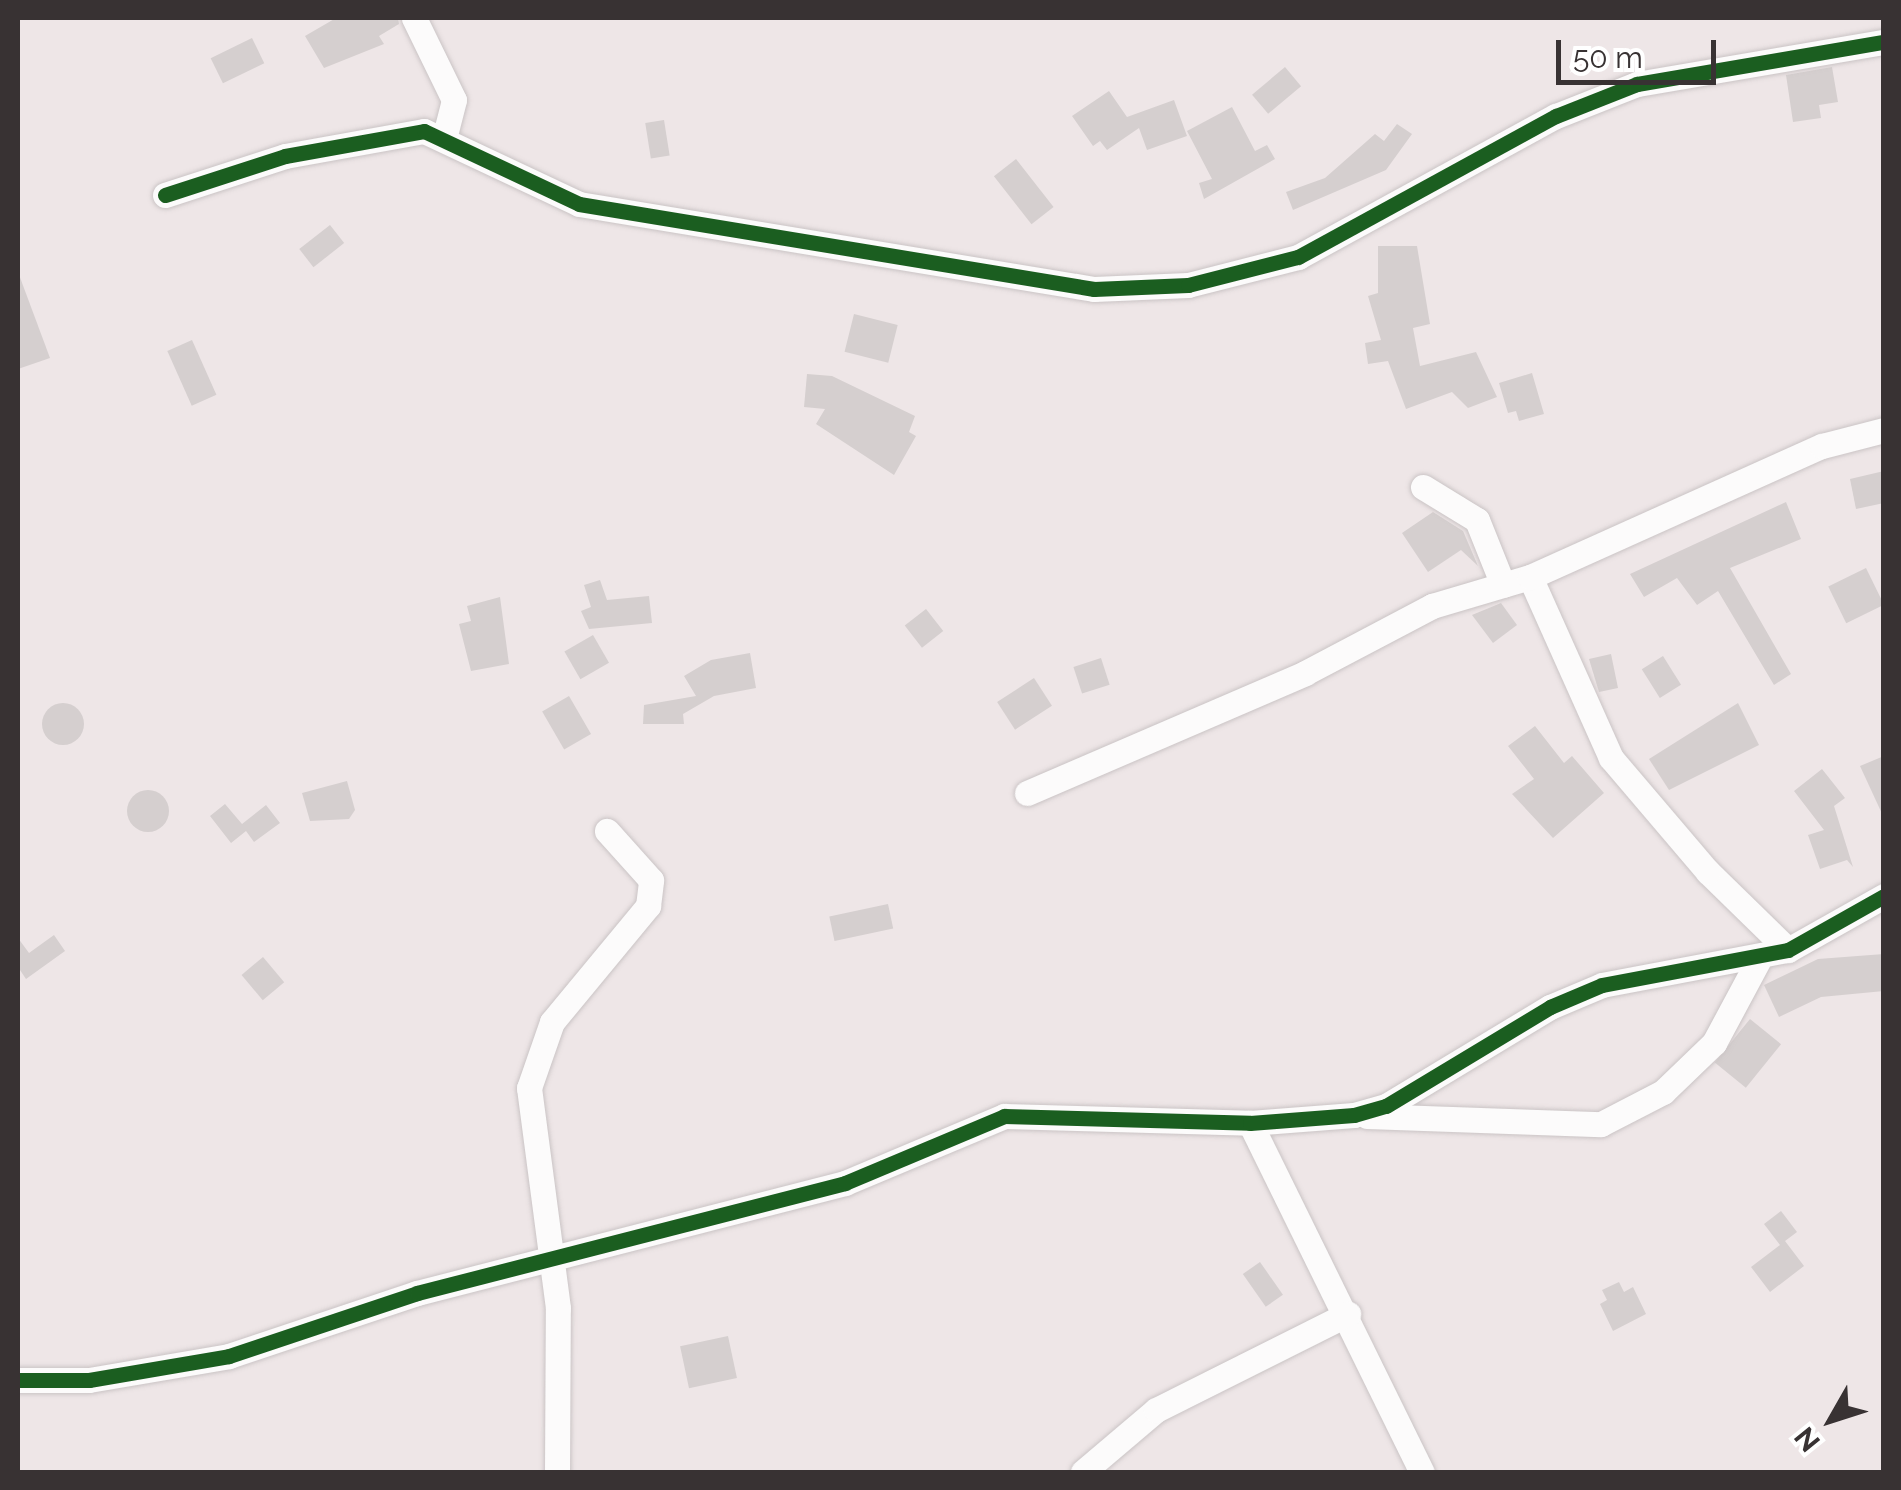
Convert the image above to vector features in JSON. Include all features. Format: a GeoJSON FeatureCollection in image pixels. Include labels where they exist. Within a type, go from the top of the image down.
{"type":"FeatureCollection","features":[{"type":"Feature","properties":{"kind":"street"},"geometry":{"type":"LineString","coordinates":[[414,18],[454,100],[444,139]]}},
{"type":"Feature","properties":{"kind":"street"},"geometry":{"type":"LineString","coordinates":[[165,194],[369,136],[424,132],[444,139],[486,167],[579,204],[1094,289],[1188,285],[1298,257],[1556,116],[1637,84],[1884,42]]}},
{"type":"Feature","properties":{"kind":"street"},"geometry":{"type":"LineString","coordinates":[[1027,793],[1306,673],[1432,606],[1530,577],[1822,446],[1884,430]]}},
{"type":"Feature","properties":{"kind":"street"},"geometry":{"type":"LineString","coordinates":[[1423,487],[1477,520],[1503,585]]}},
{"type":"Feature","properties":{"kind":"street"},"geometry":{"type":"LineString","coordinates":[[1530,577],[1611,758],[1708,872],[1788,950]]}},
{"type":"Feature","properties":{"kind":"street"},"geometry":{"type":"LineString","coordinates":[[557,1472],[552,1258],[530,1088],[552,1022],[648,906],[652,880],[607,831]]}},
{"type":"Feature","properties":{"kind":"street"},"geometry":{"type":"LineString","coordinates":[[1354,1115],[1386,1106],[1550,1007],[1602,985],[1788,950],[1884,896]]}},
{"type":"Feature","properties":{"kind":"street"},"geometry":{"type":"LineString","coordinates":[[18,1380],[89,1380],[229,1356],[552,1258],[845,1183],[1004,1116],[1250,1123],[1354,1115],[1600,1124],[1663,1092],[1714,1043],[1759,958]]}},
{"type":"Feature","properties":{"kind":"street"},"geometry":{"type":"LineString","coordinates":[[1250,1123],[1348,1314],[1422,1472]]}},
{"type":"Feature","properties":{"kind":"street"},"geometry":{"type":"LineString","coordinates":[[1084,1472],[1156,1410],[1348,1314]]}},
{"type":"Feature","properties":{"kind":"building"},"geometry":{"type":"Polygon","coordinates":[[[336,18],[398,18],[399,24],[379,36],[384,44],[324,68],[305,36],[336,18]]]}},
{"type":"Feature","properties":{"kind":"building"},"geometry":{"type":"Polygon","coordinates":[[[252,38],[264,63],[223,83],[211,58],[252,38]]]}},
{"type":"Feature","properties":{"kind":"building"},"geometry":{"type":"Polygon","coordinates":[[[1285,67],[1301,86],[1268,114],[1252,95],[1285,67]]]}},
{"type":"Feature","properties":{"kind":"building"},"geometry":{"type":"Polygon","coordinates":[[[1832,67],[1838,102],[1819,105],[1821,118],[1793,122],[1786,75],[1832,67]]]}},
{"type":"Feature","properties":{"kind":"building"},"geometry":{"type":"Polygon","coordinates":[[[1109,91],[1127,117],[1174,100],[1187,136],[1147,150],[1139,128],[1107,150],[1100,141],[1093,146],[1072,116],[1109,91]]]}},
{"type":"Feature","properties":{"kind":"building"},"geometry":{"type":"Polygon","coordinates":[[[1232,107],[1255,151],[1267,145],[1275,159],[1204,199],[1199,183],[1212,179],[1187,131],[1232,107]]]}},
{"type":"Feature","properties":{"kind":"building"},"geometry":{"type":"Polygon","coordinates":[[[664,120],[670,156],[651,159],[645,123],[664,120]]]}},
{"type":"Feature","properties":{"kind":"building"},"geometry":{"type":"Polygon","coordinates":[[[1397,124],[1412,134],[1386,170],[1293,210],[1286,192],[1325,178],[1375,134],[1384,141],[1397,124]]]}},
{"type":"Feature","properties":{"kind":"building"},"geometry":{"type":"Polygon","coordinates":[[[1016,159],[1054,207],[1031,224],[994,176],[1016,159]]]}},
{"type":"Feature","properties":{"kind":"building"},"geometry":{"type":"Polygon","coordinates":[[[330,225],[344,243],[313,267],[299,249],[330,225]]]}},
{"type":"Feature","properties":{"kind":"building"},"geometry":{"type":"Polygon","coordinates":[[[1378,246],[1417,246],[1430,324],[1413,328],[1420,366],[1476,352],[1497,397],[1468,408],[1452,392],[1406,409],[1388,361],[1368,364],[1365,343],[1381,340],[1368,296],[1378,293],[1378,246]]]}},
{"type":"Feature","properties":{"kind":"building"},"geometry":{"type":"Polygon","coordinates":[[[18,272],[50,358],[18,369],[18,272]]]}},
{"type":"Feature","properties":{"kind":"building"},"geometry":{"type":"Polygon","coordinates":[[[854,314],[898,325],[888,363],[845,352],[854,314]]]}},
{"type":"Feature","properties":{"kind":"building"},"geometry":{"type":"Polygon","coordinates":[[[192,340],[216,395],[192,406],[167,351],[192,340]]]}},
{"type":"Feature","properties":{"kind":"building"},"geometry":{"type":"Polygon","coordinates":[[[1532,373],[1544,414],[1519,421],[1516,411],[1508,413],[1499,383],[1532,373]]]}},
{"type":"Feature","properties":{"kind":"building"},"geometry":{"type":"Polygon","coordinates":[[[807,374],[832,376],[915,416],[909,432],[916,436],[894,475],[816,424],[825,409],[804,407],[807,374]]]}},
{"type":"Feature","properties":{"kind":"building"},"geometry":{"type":"Polygon","coordinates":[[[1884,471],[1884,503],[1856,509],[1850,479],[1884,471]]]}},
{"type":"Feature","properties":{"kind":"building"},"geometry":{"type":"Polygon","coordinates":[[[1786,502],[1801,539],[1730,568],[1791,674],[1774,685],[1718,591],[1697,605],[1677,578],[1644,597],[1630,574],[1786,502]]]}},
{"type":"Feature","properties":{"kind":"building"},"geometry":{"type":"Polygon","coordinates":[[[1433,512],[1463,531],[1478,566],[1461,550],[1428,572],[1402,533],[1433,512]]]}},
{"type":"Feature","properties":{"kind":"building"},"geometry":{"type":"Polygon","coordinates":[[[1866,568],[1884,605],[1846,623],[1828,586],[1866,568]]]}},
{"type":"Feature","properties":{"kind":"building"},"geometry":{"type":"Polygon","coordinates":[[[600,580],[607,600],[649,596],[652,623],[589,629],[581,611],[591,607],[584,585],[600,580]]]}},
{"type":"Feature","properties":{"kind":"building"},"geometry":{"type":"Polygon","coordinates":[[[500,597],[509,664],[471,671],[459,624],[471,621],[467,606],[500,597]]]}},
{"type":"Feature","properties":{"kind":"building"},"geometry":{"type":"Polygon","coordinates":[[[1501,603],[1517,625],[1493,643],[1472,615],[1501,603]]]}},
{"type":"Feature","properties":{"kind":"building"},"geometry":{"type":"Polygon","coordinates":[[[926,609],[943,631],[922,648],[905,626],[926,609]]]}},
{"type":"Feature","properties":{"kind":"building"},"geometry":{"type":"Polygon","coordinates":[[[593,635],[609,663],[580,679],[564,652],[593,635]]]}},
{"type":"Feature","properties":{"kind":"building"},"geometry":{"type":"Polygon","coordinates":[[[750,653],[756,688],[714,696],[683,714],[684,724],[643,724],[644,705],[696,696],[684,676],[711,660],[750,653]]]}},
{"type":"Feature","properties":{"kind":"building"},"geometry":{"type":"Polygon","coordinates":[[[1611,654],[1618,688],[1599,692],[1589,659],[1611,654]]]}},
{"type":"Feature","properties":{"kind":"building"},"geometry":{"type":"Polygon","coordinates":[[[1663,656],[1681,685],[1660,698],[1642,669],[1663,656]]]}},
{"type":"Feature","properties":{"kind":"building"},"geometry":{"type":"Polygon","coordinates":[[[1101,658],[1110,685],[1082,694],[1073,667],[1101,658]]]}},
{"type":"Feature","properties":{"kind":"building"},"geometry":{"type":"Polygon","coordinates":[[[1034,678],[1052,706],[1015,730],[997,702],[1034,678]]]}},
{"type":"Feature","properties":{"kind":"building"},"geometry":{"type":"Polygon","coordinates":[[[569,696],[591,734],[564,750],[542,712],[569,696]]]}},
{"type":"Feature","properties":{"kind":"building"},"geometry":{"type":"Polygon","coordinates":[[[63,703],[78,709],[84,724],[78,739],[63,745],[48,739],[42,724],[48,709],[63,703]]]}},
{"type":"Feature","properties":{"kind":"building"},"geometry":{"type":"Polygon","coordinates":[[[1738,703],[1759,745],[1669,790],[1649,759],[1738,703]]]}},
{"type":"Feature","properties":{"kind":"building"},"geometry":{"type":"Polygon","coordinates":[[[1535,726],[1564,763],[1572,756],[1604,793],[1553,838],[1512,794],[1534,779],[1508,746],[1535,726]]]}},
{"type":"Feature","properties":{"kind":"building"},"geometry":{"type":"Polygon","coordinates":[[[1884,756],[1884,818],[1860,766],[1884,756]]]}},
{"type":"Feature","properties":{"kind":"building"},"geometry":{"type":"Polygon","coordinates":[[[1822,769],[1845,798],[1834,806],[1853,867],[1847,860],[1820,869],[1808,835],[1824,830],[1794,791],[1822,769]]]}},
{"type":"Feature","properties":{"kind":"building"},"geometry":{"type":"Polygon","coordinates":[[[347,781],[355,810],[349,819],[310,821],[302,793],[347,781]]]}},
{"type":"Feature","properties":{"kind":"building"},"geometry":{"type":"Polygon","coordinates":[[[148,790],[163,796],[169,811],[163,826],[148,832],[133,826],[127,811],[133,796],[148,790]]]}},
{"type":"Feature","properties":{"kind":"building"},"geometry":{"type":"Polygon","coordinates":[[[225,804],[242,824],[266,805],[280,823],[254,842],[246,831],[231,843],[210,816],[225,804]]]}},
{"type":"Feature","properties":{"kind":"building"},"geometry":{"type":"Polygon","coordinates":[[[888,904],[893,928],[835,941],[829,916],[888,904]]]}},
{"type":"Feature","properties":{"kind":"building"},"geometry":{"type":"Polygon","coordinates":[[[54,935],[65,951],[26,979],[18,967],[18,938],[29,953],[54,935]]]}},
{"type":"Feature","properties":{"kind":"building"},"geometry":{"type":"Polygon","coordinates":[[[1884,954],[1884,991],[1821,997],[1779,1017],[1764,985],[1818,959],[1884,954]]]}},
{"type":"Feature","properties":{"kind":"building"},"geometry":{"type":"Polygon","coordinates":[[[263,957],[284,982],[263,1000],[242,975],[263,957]]]}},
{"type":"Feature","properties":{"kind":"building"},"geometry":{"type":"Polygon","coordinates":[[[1750,1019],[1781,1044],[1746,1088],[1715,1063],[1750,1019]]]}},
{"type":"Feature","properties":{"kind":"building"},"geometry":{"type":"Polygon","coordinates":[[[1781,1211],[1797,1232],[1785,1241],[1804,1266],[1770,1292],[1751,1267],[1780,1245],[1764,1224],[1781,1211]]]}},
{"type":"Feature","properties":{"kind":"building"},"geometry":{"type":"Polygon","coordinates":[[[1260,1262],[1283,1295],[1266,1307],[1243,1274],[1260,1262]]]}},
{"type":"Feature","properties":{"kind":"building"},"geometry":{"type":"Polygon","coordinates":[[[1619,1282],[1624,1292],[1633,1287],[1646,1314],[1613,1331],[1600,1304],[1607,1300],[1602,1290],[1619,1282]]]}},
{"type":"Feature","properties":{"kind":"building"},"geometry":{"type":"Polygon","coordinates":[[[728,1336],[737,1378],[689,1388],[680,1346],[728,1336]]]}},
{"type":"Feature","properties":{"kind":"cycle path"},"geometry":{"type":"LineString","coordinates":[[165,195],[285,156],[424,131],[579,204],[1094,289],[1188,285],[1298,257],[1556,116],[1637,84],[1884,42]]}},
{"type":"Feature","properties":{"kind":"cycle path"},"geometry":{"type":"LineString","coordinates":[[18,1380],[89,1380],[229,1356],[417,1293],[845,1183],[1004,1116],[1250,1123],[1354,1115],[1386,1106],[1550,1007],[1602,985],[1788,950],[1884,896]]}}]}
